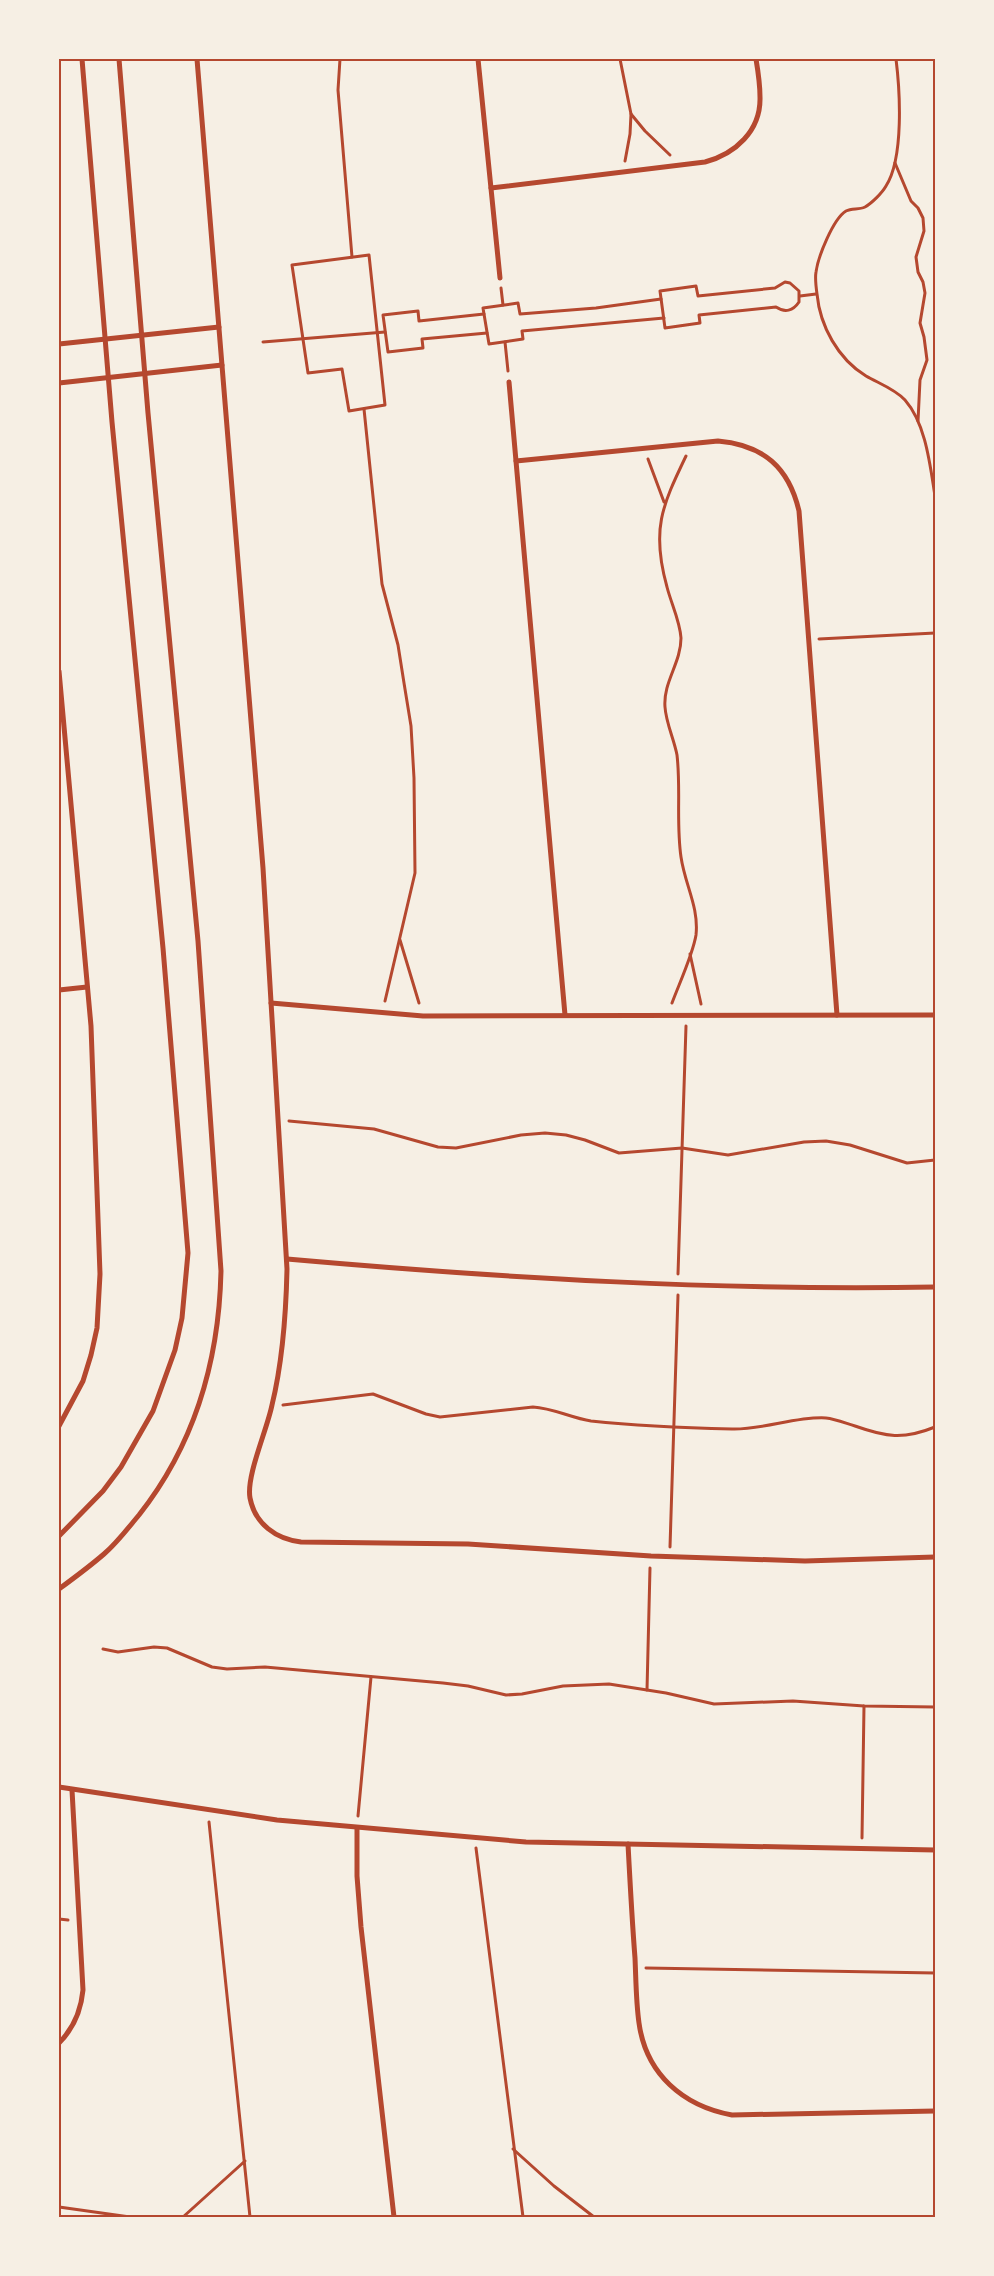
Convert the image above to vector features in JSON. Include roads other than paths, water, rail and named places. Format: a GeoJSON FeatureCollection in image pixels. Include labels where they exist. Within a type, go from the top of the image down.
{"type":"FeatureCollection","features":[{"type":"Feature","properties":{"kind":"street"},"geometry":{"type":"LineString","coordinates":[[59,1536],[92,1503],[121,1467],[153,1411],[175,1350],[182,1318],[188,1253],[163,948],[108,377],[82,59]]}},
{"type":"Feature","properties":{"kind":"street"},"geometry":{"type":"LineString","coordinates":[[59,1589],[105,1554],[129,1528],[153,1496],[178,1456],[198,1408],[210,1368],[220,1303],[220,1262],[198,941],[144,373],[119,59]]}},
{"type":"Feature","properties":{"kind":"street"},"geometry":{"type":"LineString","coordinates":[[197,59],[263,868],[287,1259],[284,1334],[272,1406],[249,1488],[257,1517],[271,1532],[280,1537],[301,1542],[468,1544],[651,1556],[805,1562],[935,1557]]}},
{"type":"Feature","properties":{"kind":"street"},"geometry":{"type":"LineString","coordinates":[[478,59],[500,278]]}},
{"type":"Feature","properties":{"kind":"street"},"geometry":{"type":"LineString","coordinates":[[491,188],[683,165],[718,159],[730,152],[750,133],[757,116],[760,98],[756,59]]}},
{"type":"Feature","properties":{"kind":"street"},"geometry":{"type":"LineString","coordinates":[[59,344],[219,327]]}},
{"type":"Feature","properties":{"kind":"street"},"geometry":{"type":"LineString","coordinates":[[59,383],[222,365]]}},
{"type":"Feature","properties":{"kind":"street"},"geometry":{"type":"LineString","coordinates":[[509,382],[565,1015]]}},
{"type":"Feature","properties":{"kind":"street"},"geometry":{"type":"LineString","coordinates":[[516,461],[718,441],[748,447],[774,462],[790,483],[799,511],[837,1015]]}},
{"type":"Feature","properties":{"kind":"street"},"geometry":{"type":"LineString","coordinates":[[59,671],[91,1026],[100,1301],[91,1355],[79,1389],[59,1426]]}},
{"type":"Feature","properties":{"kind":"street"},"geometry":{"type":"LineString","coordinates":[[59,990],[87,986]]}},
{"type":"Feature","properties":{"kind":"street"},"geometry":{"type":"LineString","coordinates":[[271,1003],[423,1016],[935,1015]]}},
{"type":"Feature","properties":{"kind":"street"},"geometry":{"type":"LineString","coordinates":[[287,1259],[488,1276],[603,1282],[804,1287],[935,1287]]}},
{"type":"Feature","properties":{"kind":"street"},"geometry":{"type":"LineString","coordinates":[[59,1788],[208,1811],[357,1829],[526,1842],[935,1850]]}},
{"type":"Feature","properties":{"kind":"street"},"geometry":{"type":"LineString","coordinates":[[59,2043],[78,2016],[83,1990],[72,1790]]}},
{"type":"Feature","properties":{"kind":"street"},"geometry":{"type":"LineString","coordinates":[[357,1829],[357,1876],[360,1910],[394,2217]]}},
{"type":"Feature","properties":{"kind":"street"},"geometry":{"type":"LineString","coordinates":[[628,1844],[639,2023],[649,2058],[668,2085],[681,2096],[697,2105],[714,2112],[732,2115],[935,2111]]}}]}
